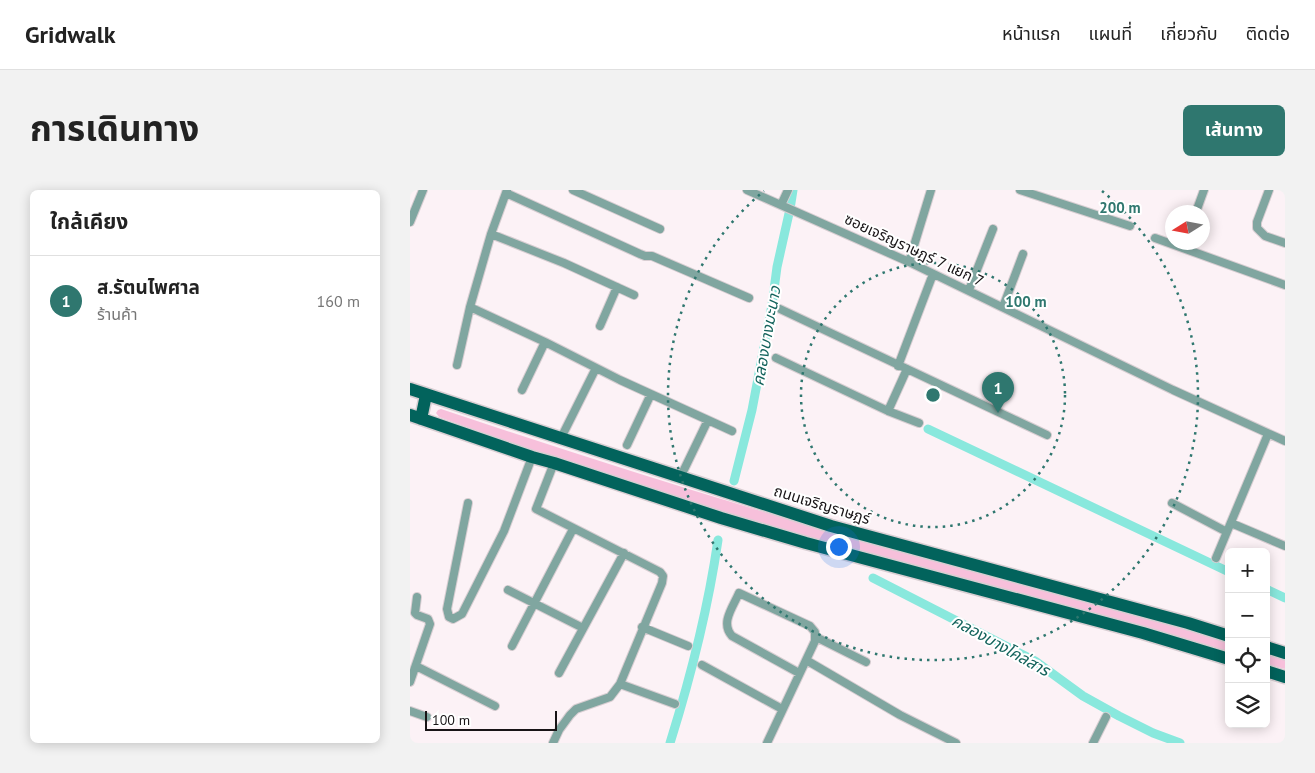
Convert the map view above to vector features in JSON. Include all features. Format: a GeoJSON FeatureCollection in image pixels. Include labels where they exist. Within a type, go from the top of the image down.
{"type":"FeatureCollection","features":[{"type":"Feature","properties":{"kind":"main road","name":"ถนนเจริญราษฎร์"},"geometry":{"type":"LineString","coordinates":[[410,390],[831,526],[1225,635]]}},
{"type":"Feature","properties":{"kind":"main road"},"geometry":{"type":"LineString","coordinates":[[426,395],[416,417],[532,457],[815,546],[1134,631],[1225,658]]}},
{"type":"Feature","properties":{"kind":"main road"},"geometry":{"type":"LineString","coordinates":[[1270,648],[1285,653]]}},
{"type":"Feature","properties":{"kind":"main road"},"geometry":{"type":"LineString","coordinates":[[1270,672],[1285,677]]}},
{"type":"Feature","properties":{"kind":"street"},"geometry":{"type":"LineString","coordinates":[[410,222],[424,190]]}},
{"type":"Feature","properties":{"kind":"street"},"geometry":{"type":"LineString","coordinates":[[573,190],[660,229]]}},
{"type":"Feature","properties":{"kind":"street","name":"ซอยเจริญราษฎร์ 7 แยก 7"},"geometry":{"type":"LineString","coordinates":[[747,190],[909,262],[1174,390],[1285,441]]}},
{"type":"Feature","properties":{"kind":"street"},"geometry":{"type":"LineString","coordinates":[[782,206],[788,190]]}},
{"type":"Feature","properties":{"kind":"street"},"geometry":{"type":"LineString","coordinates":[[909,262],[931,190]]}},
{"type":"Feature","properties":{"kind":"street"},"geometry":{"type":"LineString","coordinates":[[1020,190],[1036,193],[1130,226]]}},
{"type":"Feature","properties":{"kind":"street"},"geometry":{"type":"LineString","coordinates":[[1199,205],[1204,190]]}},
{"type":"Feature","properties":{"kind":"street"},"geometry":{"type":"LineString","coordinates":[[1269,190],[1257,222],[1257,228],[1265,236],[1285,243]]}},
{"type":"Feature","properties":{"kind":"street"},"geometry":{"type":"LineString","coordinates":[[458,365],[470,307],[491,234],[507,192],[640,254],[652,256],[749,298]]}},
{"type":"Feature","properties":{"kind":"street"},"geometry":{"type":"LineString","coordinates":[[968,290],[993,228]]}},
{"type":"Feature","properties":{"kind":"street"},"geometry":{"type":"LineString","coordinates":[[491,234],[564,262],[634,295]]}},
{"type":"Feature","properties":{"kind":"street"},"geometry":{"type":"LineString","coordinates":[[1154,238],[1165,240]]}},
{"type":"Feature","properties":{"kind":"street"},"geometry":{"type":"LineString","coordinates":[[1198,250],[1285,285]]}},
{"type":"Feature","properties":{"kind":"street"},"geometry":{"type":"LineString","coordinates":[[1003,307],[1023,254]]}},
{"type":"Feature","properties":{"kind":"street"},"geometry":{"type":"LineString","coordinates":[[898,366],[934,274]]}},
{"type":"Feature","properties":{"kind":"street"},"geometry":{"type":"LineString","coordinates":[[600,326],[616,287]]}},
{"type":"Feature","properties":{"kind":"street"},"geometry":{"type":"LineString","coordinates":[[470,307],[650,394],[732,430]]}},
{"type":"Feature","properties":{"kind":"street"},"geometry":{"type":"LineString","coordinates":[[780,309],[1047,435]]}},
{"type":"Feature","properties":{"kind":"street"},"geometry":{"type":"LineString","coordinates":[[522,390],[545,342]]}},
{"type":"Feature","properties":{"kind":"street"},"geometry":{"type":"LineString","coordinates":[[776,358],[888,411],[919,423]]}},
{"type":"Feature","properties":{"kind":"street"},"geometry":{"type":"LineString","coordinates":[[561,438],[596,368]]}},
{"type":"Feature","properties":{"kind":"street"},"geometry":{"type":"LineString","coordinates":[[888,411],[906,369]]}},
{"type":"Feature","properties":{"kind":"street"},"geometry":{"type":"LineString","coordinates":[[627,445],[650,394]]}},
{"type":"Feature","properties":{"kind":"street"},"geometry":{"type":"LineString","coordinates":[[680,478],[708,420]]}},
{"type":"Feature","properties":{"kind":"street"},"geometry":{"type":"LineString","coordinates":[[1216,558],[1268,434]]}},
{"type":"Feature","properties":{"kind":"street"},"geometry":{"type":"LineString","coordinates":[[468,503],[447,608],[449,617],[453,619],[462,614],[504,531],[532,457]]}},
{"type":"Feature","properties":{"kind":"street"},"geometry":{"type":"LineString","coordinates":[[553,743],[570,714],[610,697],[620,684],[642,627],[662,583],[663,576],[660,572],[624,553],[536,509],[554,463]]}},
{"type":"Feature","properties":{"kind":"street"},"geometry":{"type":"LineString","coordinates":[[1172,504],[1227,532]]}},
{"type":"Feature","properties":{"kind":"street"},"geometry":{"type":"LineString","coordinates":[[1231,523],[1285,546]]}},
{"type":"Feature","properties":{"kind":"street"},"geometry":{"type":"LineString","coordinates":[[512,646],[573,529]]}},
{"type":"Feature","properties":{"kind":"street"},"geometry":{"type":"LineString","coordinates":[[559,673],[624,553]]}},
{"type":"Feature","properties":{"kind":"street"},"geometry":{"type":"LineString","coordinates":[[508,590],[584,628]]}},
{"type":"Feature","properties":{"kind":"street"},"geometry":{"type":"LineString","coordinates":[[766,743],[816,637],[815,632],[810,626],[739,593],[728,617],[726,626],[728,632],[799,673]]}},
{"type":"Feature","properties":{"kind":"street"},"geometry":{"type":"LineString","coordinates":[[410,682],[430,624],[428,618],[415,614],[417,597]]}},
{"type":"Feature","properties":{"kind":"street"},"geometry":{"type":"LineString","coordinates":[[642,627],[688,646]]}},
{"type":"Feature","properties":{"kind":"street"},"geometry":{"type":"LineString","coordinates":[[816,637],[866,662]]}},
{"type":"Feature","properties":{"kind":"street"},"geometry":{"type":"LineString","coordinates":[[806,660],[900,714],[956,743]]}},
{"type":"Feature","properties":{"kind":"street"},"geometry":{"type":"LineString","coordinates":[[702,665],[782,709]]}},
{"type":"Feature","properties":{"kind":"street"},"geometry":{"type":"LineString","coordinates":[[416,666],[495,706]]}},
{"type":"Feature","properties":{"kind":"street"},"geometry":{"type":"LineString","coordinates":[[620,684],[675,704]]}},
{"type":"Feature","properties":{"kind":"street"},"geometry":{"type":"LineString","coordinates":[[410,711],[426,716]]}},
{"type":"Feature","properties":{"kind":"street"},"geometry":{"type":"LineString","coordinates":[[1093,743],[1106,717]]}},
{"type":"Feature","properties":{"kind":"shaded area"},"geometry":{"type":"Polygon","coordinates":[[[441,409],[643,475],[796,521],[1225,639],[1225,651],[815,539],[706,507],[439,417],[436,413],[441,409]]]}},
{"type":"Feature","properties":{"kind":"shaded area"},"geometry":{"type":"Polygon","coordinates":[[[1270,653],[1285,658],[1285,669],[1270,665],[1270,653]]]}},
{"type":"Feature","properties":{"kind":"waterway","name":"คลองบางมะนาว"},"geometry":{"type":"LineString","coordinates":[[734,481],[752,410],[772,305],[777,267],[793,190]]}},
{"type":"Feature","properties":{"kind":"waterway"},"geometry":{"type":"LineString","coordinates":[[928,429],[1225,570]]}},
{"type":"Feature","properties":{"kind":"waterway","name":"คลองบางมะนาว"},"geometry":{"type":"LineString","coordinates":[[670,743],[698,642],[718,540]]}},
{"type":"Feature","properties":{"kind":"waterway","name":"คลองบางโคล่สาร"},"geometry":{"type":"LineString","coordinates":[[873,578],[1035,661],[1083,696],[1119,716],[1153,733],[1180,743]]}},
{"type":"Feature","properties":{"kind":"waterway"},"geometry":{"type":"LineString","coordinates":[[1270,591],[1285,598]]}},
{"type":"Feature","properties":{"kind":"place","name":"ส.รัตนไพศาล"},"geometry":{"type":"Point","coordinates":[998,413]}}]}
